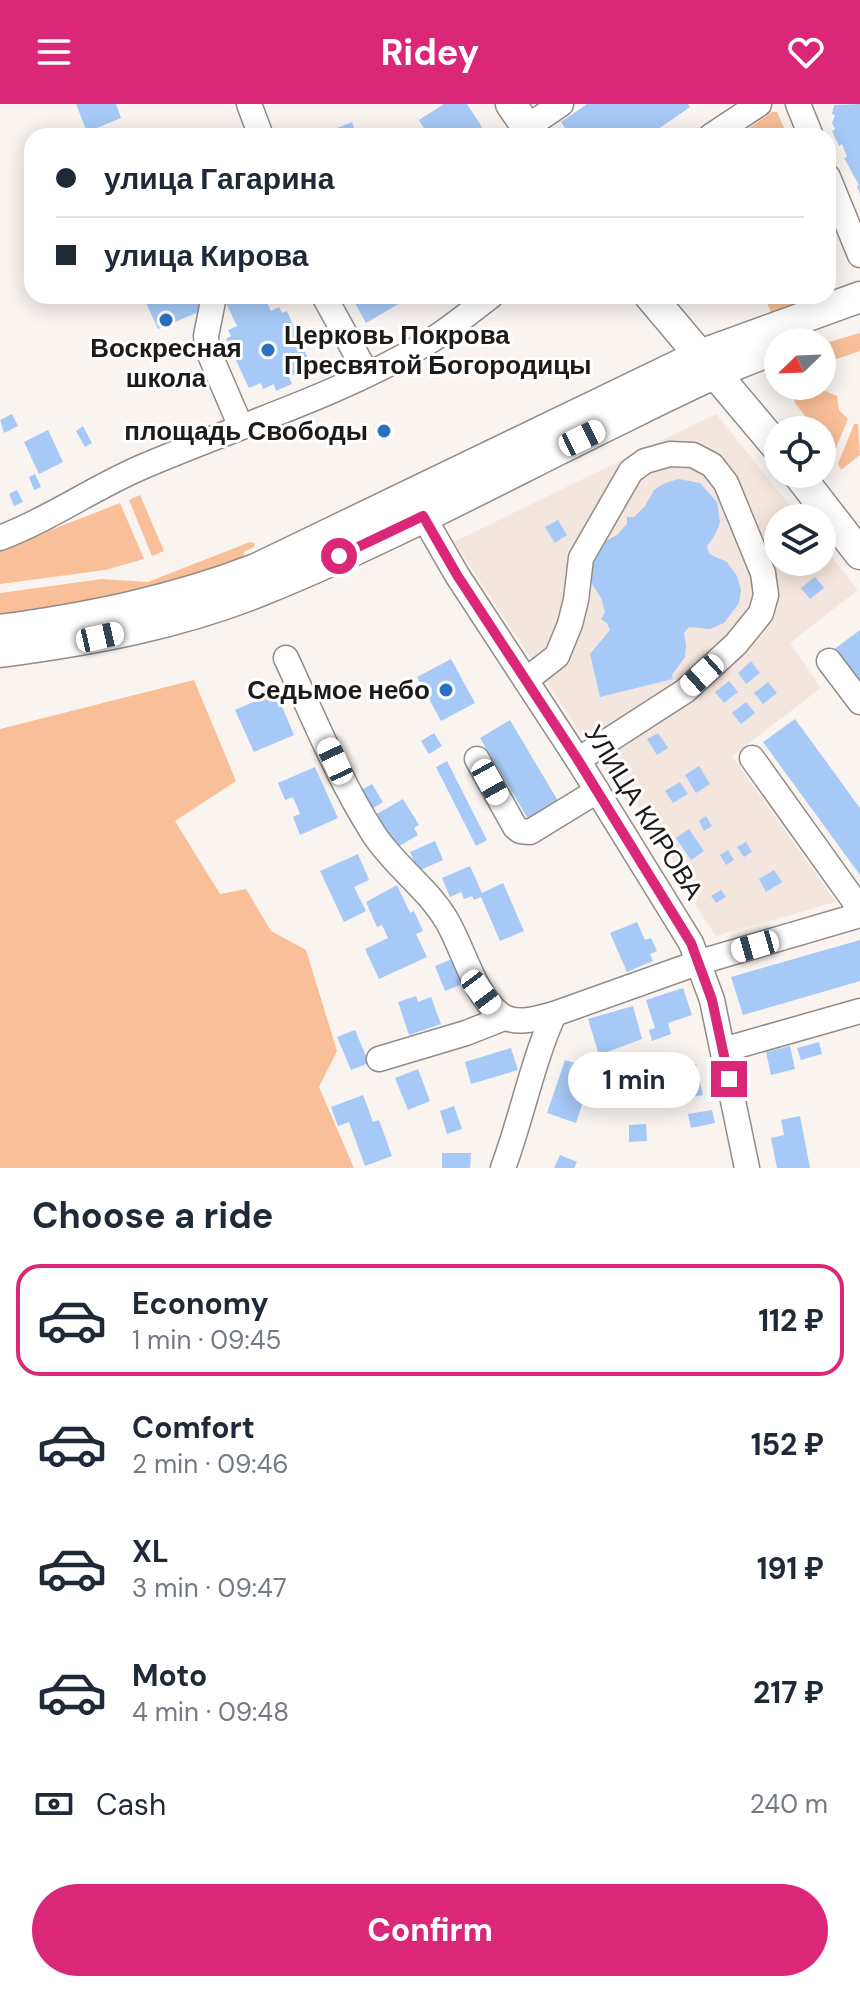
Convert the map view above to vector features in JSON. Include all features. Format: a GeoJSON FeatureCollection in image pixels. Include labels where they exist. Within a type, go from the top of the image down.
{"type":"FeatureCollection","features":[{"type":"Feature","properties":{"kind":"main road"},"geometry":{"type":"LineString","coordinates":[[0,630],[139,606],[256,569],[860,297]]}},
{"type":"Feature","properties":{"kind":"main road"},"geometry":{"type":"LineString","coordinates":[[657,304],[764,431]]}},
{"type":"Feature","properties":{"kind":"main road"},"geometry":{"type":"LineString","coordinates":[[831,328],[860,317]]}},
{"type":"Feature","properties":{"kind":"main road"},"geometry":{"type":"LineString","coordinates":[[0,652],[100,637],[188,617],[265,590],[423,516],[709,364],[764,351]]}},
{"type":"Feature","properties":{"kind":"main road"},"geometry":{"type":"LineString","coordinates":[[809,488],[860,554]]}},
{"type":"Feature","properties":{"kind":"street"},"geometry":{"type":"LineString","coordinates":[[249,104],[258,128]]}},
{"type":"Feature","properties":{"kind":"street"},"geometry":{"type":"LineString","coordinates":[[524,122],[561,104]]}},
{"type":"Feature","properties":{"kind":"street"},"geometry":{"type":"LineString","coordinates":[[723,128],[759,104]]}},
{"type":"Feature","properties":{"kind":"street"},"geometry":{"type":"LineString","coordinates":[[798,104],[808,128]]}},
{"type":"Feature","properties":{"kind":"street"},"geometry":{"type":"LineString","coordinates":[[836,196],[860,255]]}},
{"type":"Feature","properties":{"kind":"street"},"geometry":{"type":"LineString","coordinates":[[212,304],[206,336],[207,348],[241,427]]}},
{"type":"Feature","properties":{"kind":"street"},"geometry":{"type":"LineString","coordinates":[[328,304],[367,374]]}},
{"type":"Feature","properties":{"kind":"street"},"geometry":{"type":"LineString","coordinates":[[0,538],[45,518],[138,468],[367,374],[431,341],[480,304]]}},
{"type":"Feature","properties":{"kind":"street"},"geometry":{"type":"LineString","coordinates":[[526,680],[550,663],[564,642],[576,600],[581,558],[631,471],[645,461],[670,454],[693,455],[712,465],[726,483],[763,573],[766,595],[761,613],[736,644],[685,691],[578,760]]}},
{"type":"Feature","properties":{"kind":"street","name":"УЛИЦА КИРОВА"},"geometry":{"type":"LineString","coordinates":[[423,516],[457,575],[683,927],[700,962],[723,1050],[747,1168]]}},
{"type":"Feature","properties":{"kind":"street"},"geometry":{"type":"LineString","coordinates":[[286,658],[355,803],[373,833],[435,903],[461,948],[481,992],[504,1018]]}},
{"type":"Feature","properties":{"kind":"street"},"geometry":{"type":"LineString","coordinates":[[829,661],[860,702]]}},
{"type":"Feature","properties":{"kind":"street"},"geometry":{"type":"LineString","coordinates":[[752,758],[860,909]]}},
{"type":"Feature","properties":{"kind":"street"},"geometry":{"type":"LineString","coordinates":[[477,759],[520,831],[530,832],[597,791]]}},
{"type":"Feature","properties":{"kind":"street"},"geometry":{"type":"LineString","coordinates":[[379,1059],[466,1033],[504,1018],[529,1020],[554,1014],[700,962],[860,915]]}},
{"type":"Feature","properties":{"kind":"street"},"geometry":{"type":"LineString","coordinates":[[723,1050],[860,1011]]}},
{"type":"Feature","properties":{"kind":"street"},"geometry":{"type":"LineString","coordinates":[[503,1168],[554,1014]]}},
{"type":"Feature","properties":{"kind":"shaded area"},"geometry":{"type":"Polygon","coordinates":[[[772,112],[777,112],[784,128],[749,128],[772,112]]]}},
{"type":"Feature","properties":{"kind":"shaded area"},"geometry":{"type":"Polygon","coordinates":[[[768,304],[806,304],[773,317],[768,304]]]}},
{"type":"Feature","properties":{"kind":"shaded area"},"geometry":{"type":"Polygon","coordinates":[[[860,333],[860,351],[836,359],[836,340],[860,333]]]}},
{"type":"Feature","properties":{"kind":"shaded area"},"geometry":{"type":"Polygon","coordinates":[[[837,396],[839,410],[848,419],[836,448],[836,416],[805,416],[794,400],[836,400],[837,396]]]}},
{"type":"Feature","properties":{"kind":"shaded area"},"geometry":{"type":"Polygon","coordinates":[[[716,414],[764,473],[764,488],[776,488],[789,504],[764,504],[764,576],[836,576],[836,562],[858,590],[790,643],[821,688],[732,756],[836,902],[716,936],[695,904],[698,898],[633,798],[626,802],[454,542],[716,414]]]}},
{"type":"Feature","properties":{"kind":"shaded area"},"geometry":{"type":"Polygon","coordinates":[[[854,424],[858,424],[860,455],[841,470],[838,464],[854,424]]]}},
{"type":"Feature","properties":{"kind":"shaded area"},"geometry":{"type":"Polygon","coordinates":[[[140,495],[164,551],[152,556],[129,500],[140,495]]]}},
{"type":"Feature","properties":{"kind":"shaded area"},"geometry":{"type":"Polygon","coordinates":[[[120,503],[144,559],[105,570],[0,584],[0,550],[120,503]]]}},
{"type":"Feature","properties":{"kind":"shaded area"},"geometry":{"type":"Polygon","coordinates":[[[250,542],[255,543],[254,547],[244,552],[243,559],[172,584],[57,608],[0,615],[0,593],[102,579],[148,582],[250,542]]]}},
{"type":"Feature","properties":{"kind":"shaded area"},"geometry":{"type":"Polygon","coordinates":[[[194,680],[236,781],[175,821],[220,894],[246,889],[271,931],[306,950],[337,1051],[319,1087],[354,1168],[0,1168],[0,729],[194,680]]]}},
{"type":"Feature","properties":{"kind":"building"},"geometry":{"type":"Polygon","coordinates":[[[76,104],[116,104],[121,118],[97,128],[85,128],[76,104]]]}},
{"type":"Feature","properties":{"kind":"building"},"geometry":{"type":"Polygon","coordinates":[[[444,104],[467,104],[482,127],[424,128],[419,120],[444,104]]]}},
{"type":"Feature","properties":{"kind":"building"},"geometry":{"type":"Polygon","coordinates":[[[587,104],[688,104],[690,107],[660,128],[565,128],[561,122],[587,104]]]}},
{"type":"Feature","properties":{"kind":"building"},"geometry":{"type":"Polygon","coordinates":[[[860,104],[860,194],[859,185],[844,158],[847,157],[842,144],[839,146],[836,140],[836,128],[832,123],[834,105],[860,104]]]}},
{"type":"Feature","properties":{"kind":"building"},"geometry":{"type":"Polygon","coordinates":[[[352,122],[354,128],[337,128],[352,122]]]}},
{"type":"Feature","properties":{"kind":"building","name":"Воскресная школа"},"geometry":{"type":"Polygon","coordinates":[[[147,304],[198,304],[201,311],[158,329],[147,304]]]}},
{"type":"Feature","properties":{"kind":"building","name":"Церковь Покрова Пресвятой Богородицы"},"geometry":{"type":"Polygon","coordinates":[[[226,304],[268,304],[271,311],[279,307],[282,313],[287,311],[309,361],[297,366],[300,372],[289,377],[292,384],[276,391],[274,384],[263,389],[261,383],[249,388],[226,339],[231,336],[228,330],[237,326],[226,304]]]}},
{"type":"Feature","properties":{"kind":"building"},"geometry":{"type":"Polygon","coordinates":[[[355,304],[398,304],[366,323],[355,304]]]}},
{"type":"Feature","properties":{"kind":"building"},"geometry":{"type":"Polygon","coordinates":[[[12,414],[18,426],[4,433],[0,420],[12,414]]]}},
{"type":"Feature","properties":{"kind":"building"},"geometry":{"type":"Polygon","coordinates":[[[83,426],[92,443],[85,447],[76,431],[83,426]]]}},
{"type":"Feature","properties":{"kind":"building"},"geometry":{"type":"Polygon","coordinates":[[[48,430],[63,462],[39,474],[24,442],[48,430]]]}},
{"type":"Feature","properties":{"kind":"building"},"geometry":{"type":"Polygon","coordinates":[[[35,474],[41,487],[34,490],[29,477],[35,474]]]}},
{"type":"Feature","properties":{"kind":"building"},"geometry":{"type":"Polygon","coordinates":[[[679,479],[700,483],[717,502],[720,522],[707,546],[709,554],[727,562],[737,576],[741,590],[739,603],[724,623],[710,629],[689,627],[684,633],[685,657],[672,675],[673,679],[600,697],[590,654],[610,630],[601,619],[605,612],[591,582],[589,569],[600,544],[617,535],[627,524],[627,517],[634,517],[645,506],[654,490],[679,479]]]}},
{"type":"Feature","properties":{"kind":"building"},"geometry":{"type":"Polygon","coordinates":[[[17,490],[23,502],[14,506],[9,494],[17,490]]]}},
{"type":"Feature","properties":{"kind":"building"},"geometry":{"type":"Polygon","coordinates":[[[558,520],[567,535],[555,543],[545,527],[558,520]]]}},
{"type":"Feature","properties":{"kind":"building"},"geometry":{"type":"Polygon","coordinates":[[[815,577],[824,588],[810,599],[801,588],[815,577]]]}},
{"type":"Feature","properties":{"kind":"building"},"geometry":{"type":"Polygon","coordinates":[[[860,630],[860,686],[833,650],[860,630]]]}},
{"type":"Feature","properties":{"kind":"building","name":"Седьмое небо"},"geometry":{"type":"Polygon","coordinates":[[[451,659],[475,703],[441,721],[417,677],[451,659]]]}},
{"type":"Feature","properties":{"kind":"building"},"geometry":{"type":"Polygon","coordinates":[[[751,661],[760,673],[746,684],[738,673],[751,661]]]}},
{"type":"Feature","properties":{"kind":"building"},"geometry":{"type":"Polygon","coordinates":[[[729,681],[738,692],[724,703],[715,692],[729,681]]]}},
{"type":"Feature","properties":{"kind":"building"},"geometry":{"type":"Polygon","coordinates":[[[768,682],[777,693],[763,704],[754,693],[768,682]]]}},
{"type":"Feature","properties":{"kind":"building"},"geometry":{"type":"Polygon","coordinates":[[[276,692],[294,735],[254,752],[235,710],[276,692]]]}},
{"type":"Feature","properties":{"kind":"building"},"geometry":{"type":"Polygon","coordinates":[[[746,702],[755,713],[741,724],[732,713],[746,702]]]}},
{"type":"Feature","properties":{"kind":"building"},"geometry":{"type":"Polygon","coordinates":[[[795,719],[860,808],[860,875],[763,742],[795,719]]]}},
{"type":"Feature","properties":{"kind":"building"},"geometry":{"type":"Polygon","coordinates":[[[510,720],[561,806],[531,824],[480,738],[510,720]]]}},
{"type":"Feature","properties":{"kind":"building"},"geometry":{"type":"Polygon","coordinates":[[[434,733],[442,746],[429,754],[421,741],[434,733]]]}},
{"type":"Feature","properties":{"kind":"building"},"geometry":{"type":"Polygon","coordinates":[[[658,733],[668,748],[657,755],[647,739],[658,733]]]}},
{"type":"Feature","properties":{"kind":"building"},"geometry":{"type":"Polygon","coordinates":[[[447,761],[487,840],[476,846],[436,767],[447,761]]]}},
{"type":"Feature","properties":{"kind":"building"},"geometry":{"type":"Polygon","coordinates":[[[699,766],[710,784],[696,793],[685,775],[699,766]]]}},
{"type":"Feature","properties":{"kind":"building"},"geometry":{"type":"Polygon","coordinates":[[[315,767],[338,818],[300,835],[293,817],[300,814],[293,797],[285,800],[278,783],[315,767]]]}},
{"type":"Feature","properties":{"kind":"building"},"geometry":{"type":"Polygon","coordinates":[[[680,782],[688,794],[673,803],[665,791],[680,782]]]}},
{"type":"Feature","properties":{"kind":"building"},"geometry":{"type":"Polygon","coordinates":[[[372,784],[383,802],[372,809],[361,790],[372,784]]]}},
{"type":"Feature","properties":{"kind":"building"},"geometry":{"type":"Polygon","coordinates":[[[403,799],[419,825],[414,828],[418,835],[394,849],[375,815],[403,799]]]}},
{"type":"Feature","properties":{"kind":"building"},"geometry":{"type":"Polygon","coordinates":[[[706,816],[712,826],[704,831],[699,821],[706,816]]]}},
{"type":"Feature","properties":{"kind":"building"},"geometry":{"type":"Polygon","coordinates":[[[689,829],[704,851],[691,860],[676,838],[689,829]]]}},
{"type":"Feature","properties":{"kind":"building"},"geometry":{"type":"Polygon","coordinates":[[[435,841],[443,860],[418,871],[410,852],[435,841]]]}},
{"type":"Feature","properties":{"kind":"building"},"geometry":{"type":"Polygon","coordinates":[[[746,842],[752,852],[744,857],[737,847],[746,842]]]}},
{"type":"Feature","properties":{"kind":"building"},"geometry":{"type":"Polygon","coordinates":[[[728,850],[734,860],[726,865],[720,855],[728,850]]]}},
{"type":"Feature","properties":{"kind":"building"},"geometry":{"type":"Polygon","coordinates":[[[358,854],[369,880],[354,887],[366,911],[344,922],[320,871],[358,854]]]}},
{"type":"Feature","properties":{"kind":"building"},"geometry":{"type":"Polygon","coordinates":[[[470,866],[482,893],[503,883],[524,931],[500,941],[481,897],[464,899],[461,892],[450,897],[442,878],[470,866]]]}},
{"type":"Feature","properties":{"kind":"building"},"geometry":{"type":"Polygon","coordinates":[[[774,870],[782,882],[766,892],[759,879],[774,870]]]}},
{"type":"Feature","properties":{"kind":"building"},"geometry":{"type":"Polygon","coordinates":[[[397,885],[410,913],[414,911],[423,931],[416,934],[427,957],[379,979],[365,949],[388,938],[382,925],[377,927],[366,902],[397,885]]]}},
{"type":"Feature","properties":{"kind":"building"},"geometry":{"type":"Polygon","coordinates":[[[721,890],[726,897],[716,903],[711,896],[721,890]]]}},
{"type":"Feature","properties":{"kind":"building"},"geometry":{"type":"Polygon","coordinates":[[[637,922],[645,940],[651,938],[657,951],[650,954],[653,961],[627,972],[610,933],[637,922]]]}},
{"type":"Feature","properties":{"kind":"building"},"geometry":{"type":"Polygon","coordinates":[[[860,940],[860,981],[743,1015],[731,977],[860,940]]]}},
{"type":"Feature","properties":{"kind":"building"},"geometry":{"type":"Polygon","coordinates":[[[452,959],[462,984],[445,991],[435,966],[452,959]]]}},
{"type":"Feature","properties":{"kind":"building"},"geometry":{"type":"Polygon","coordinates":[[[683,988],[692,1015],[668,1023],[671,1034],[652,1041],[649,1030],[655,1028],[646,1000],[683,988]]]}},
{"type":"Feature","properties":{"kind":"building"},"geometry":{"type":"Polygon","coordinates":[[[416,996],[418,1002],[431,997],[441,1024],[409,1035],[398,1002],[416,996]]]}},
{"type":"Feature","properties":{"kind":"building"},"geometry":{"type":"Polygon","coordinates":[[[633,1006],[642,1039],[599,1055],[588,1019],[633,1006]]]}},
{"type":"Feature","properties":{"kind":"building"},"geometry":{"type":"Polygon","coordinates":[[[355,1030],[369,1063],[351,1070],[337,1037],[355,1030]]]}},
{"type":"Feature","properties":{"kind":"building"},"geometry":{"type":"Polygon","coordinates":[[[819,1042],[822,1054],[801,1060],[797,1048],[819,1042]]]}},
{"type":"Feature","properties":{"kind":"building"},"geometry":{"type":"Polygon","coordinates":[[[790,1046],[795,1069],[771,1075],[766,1052],[790,1046]]]}},
{"type":"Feature","properties":{"kind":"building"},"geometry":{"type":"Polygon","coordinates":[[[511,1048],[518,1070],[471,1084],[465,1062],[511,1048]]]}},
{"type":"Feature","properties":{"kind":"building"},"geometry":{"type":"Polygon","coordinates":[[[565,1060],[594,1069],[576,1123],[547,1113],[565,1060]]]}},
{"type":"Feature","properties":{"kind":"building"},"geometry":{"type":"Polygon","coordinates":[[[662,1062],[664,1072],[636,1078],[634,1068],[662,1062]]]}},
{"type":"Feature","properties":{"kind":"building"},"geometry":{"type":"Polygon","coordinates":[[[696,1064],[703,1095],[679,1100],[672,1069],[696,1064]]]}},
{"type":"Feature","properties":{"kind":"building"},"geometry":{"type":"Polygon","coordinates":[[[418,1069],[430,1101],[408,1110],[395,1078],[418,1069]]]}},
{"type":"Feature","properties":{"kind":"building"},"geometry":{"type":"Polygon","coordinates":[[[363,1095],[373,1122],[379,1120],[392,1156],[365,1166],[349,1122],[338,1126],[331,1107],[363,1095]]]}},
{"type":"Feature","properties":{"kind":"building"},"geometry":{"type":"Polygon","coordinates":[[[454,1106],[462,1129],[447,1134],[440,1111],[454,1106]]]}},
{"type":"Feature","properties":{"kind":"building"},"geometry":{"type":"Polygon","coordinates":[[[712,1110],[715,1123],[691,1128],[688,1114],[712,1110]]]}},
{"type":"Feature","properties":{"kind":"building"},"geometry":{"type":"Polygon","coordinates":[[[800,1116],[810,1168],[777,1168],[771,1138],[784,1135],[781,1120],[800,1116]]]}},
{"type":"Feature","properties":{"kind":"building"},"geometry":{"type":"Polygon","coordinates":[[[646,1124],[647,1141],[629,1142],[629,1125],[646,1124]]]}},
{"type":"Feature","properties":{"kind":"building"},"geometry":{"type":"Polygon","coordinates":[[[442,1153],[471,1153],[470,1168],[442,1168],[442,1153]]]}},
{"type":"Feature","properties":{"kind":"building"},"geometry":{"type":"Polygon","coordinates":[[[560,1155],[577,1162],[574,1168],[554,1168],[560,1155]]]}},
{"type":"Feature","properties":{"kind":"place","name":"Воскресная школа"},"geometry":{"type":"Point","coordinates":[166,320]}},
{"type":"Feature","properties":{"kind":"place","name":"Церковь Покрова Пресвятой Богородицы"},"geometry":{"type":"Point","coordinates":[268,350]}},
{"type":"Feature","properties":{"kind":"place","name":"площадь Свободы"},"geometry":{"type":"Point","coordinates":[384,431]}},
{"type":"Feature","properties":{"kind":"place","name":"Седьмое небо"},"geometry":{"type":"Point","coordinates":[446,690]}},
{"type":"Feature","properties":{"kind":"route"},"geometry":{"type":"LineString","coordinates":[[339,556],[423,516],[457,575],[683,927],[700,962],[712,1000],[729,1079]]}}]}
